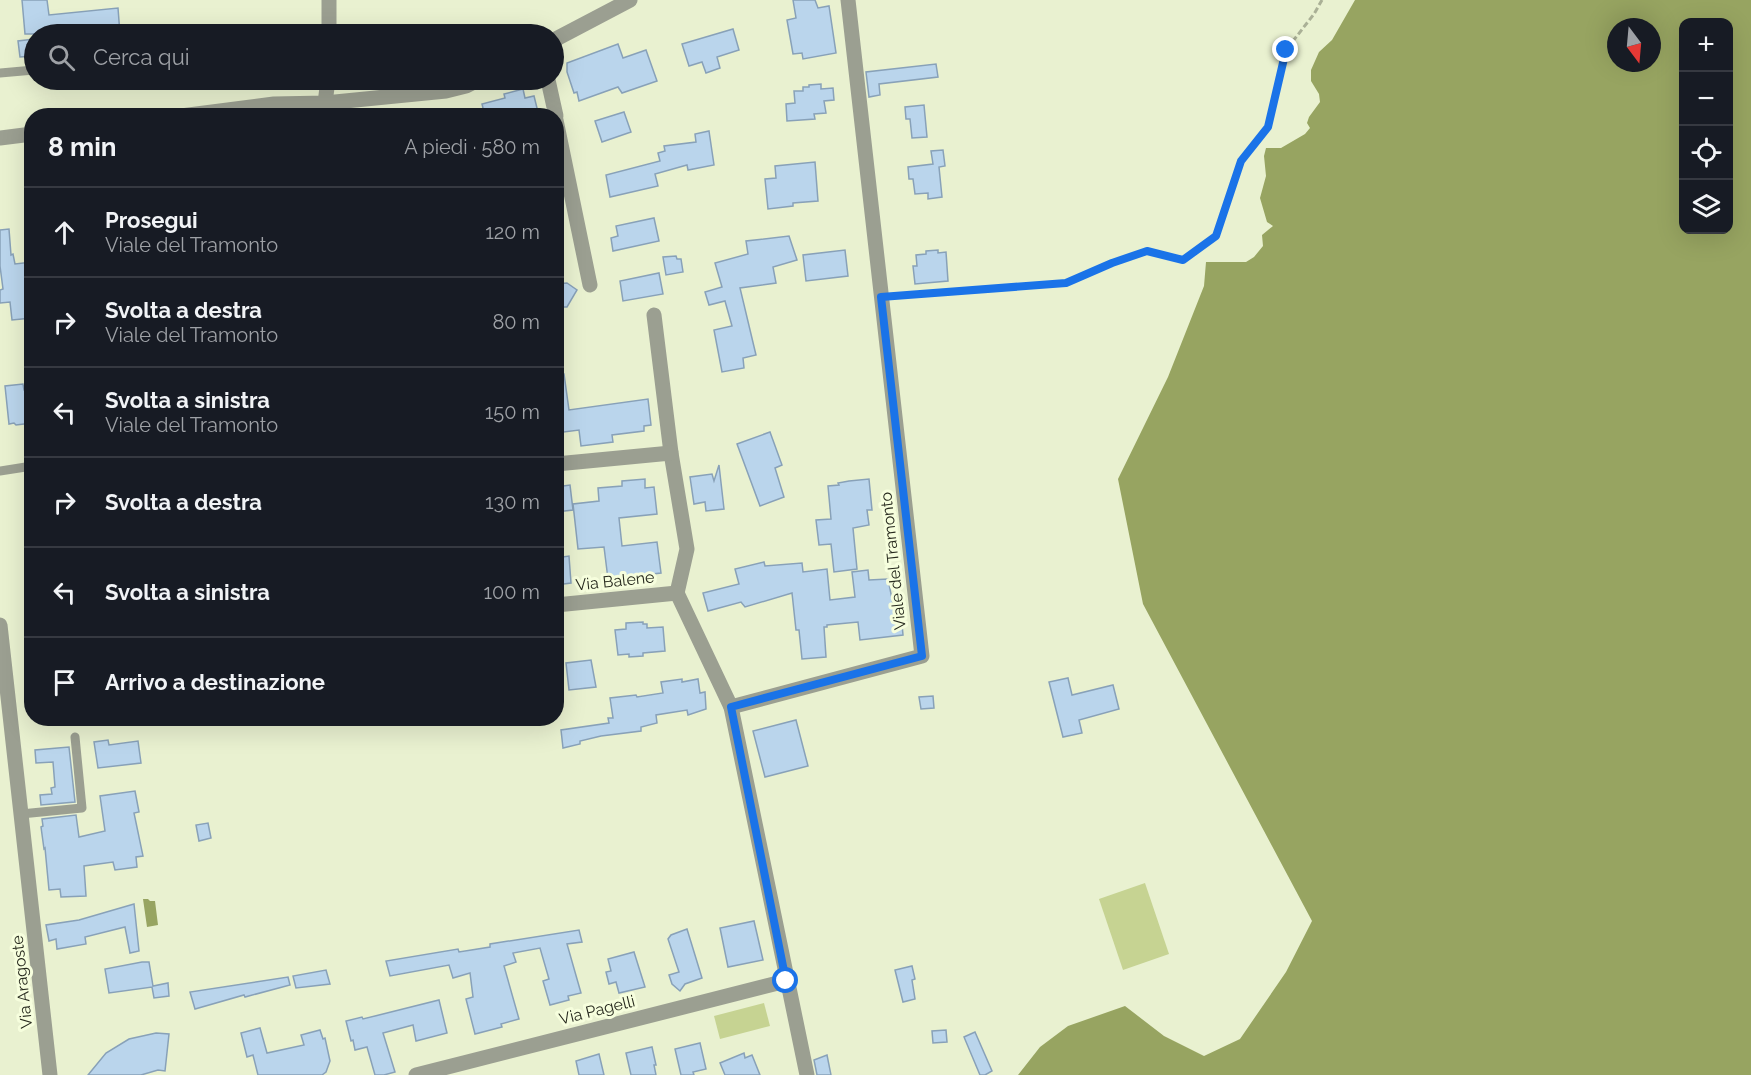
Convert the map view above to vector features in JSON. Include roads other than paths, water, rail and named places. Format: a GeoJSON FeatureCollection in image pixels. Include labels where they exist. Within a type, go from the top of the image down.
{"type":"FeatureCollection","features":[{"type":"Feature","properties":{"kind":"street"},"geometry":{"type":"LineString","coordinates":[[328,24],[329,0]]}},
{"type":"Feature","properties":{"kind":"street"},"geometry":{"type":"LineString","coordinates":[[564,35],[630,0]]}},
{"type":"Feature","properties":{"kind":"street","name":"Viale del Tramonto"},"geometry":{"type":"LineString","coordinates":[[731,707],[922,656],[848,0]]}},
{"type":"Feature","properties":{"kind":"street"},"geometry":{"type":"LineString","coordinates":[[325,103],[327,90]]}},
{"type":"Feature","properties":{"kind":"street"},"geometry":{"type":"LineString","coordinates":[[289,108],[450,90]]}},
{"type":"Feature","properties":{"kind":"street"},"geometry":{"type":"LineString","coordinates":[[550,90],[554,108]]}},
{"type":"Feature","properties":{"kind":"street"},"geometry":{"type":"LineString","coordinates":[[0,138],[24,135]]}},
{"type":"Feature","properties":{"kind":"street"},"geometry":{"type":"LineString","coordinates":[[564,159],[590,285]]}},
{"type":"Feature","properties":{"kind":"street"},"geometry":{"type":"LineString","coordinates":[[654,315],[687,549],[677,593],[731,707],[807,1075]]}},
{"type":"Feature","properties":{"kind":"street"},"geometry":{"type":"LineString","coordinates":[[564,463],[672,453]]}},
{"type":"Feature","properties":{"kind":"street","name":"Via Balene"},"geometry":{"type":"LineString","coordinates":[[564,604],[677,593]]}},
{"type":"Feature","properties":{"kind":"street","name":"Via Aragoste"},"geometry":{"type":"LineString","coordinates":[[0,625],[50,1075]]}},
{"type":"Feature","properties":{"kind":"street","name":"Via Pagelli"},"geometry":{"type":"LineString","coordinates":[[416,1075],[786,981]]}},
{"type":"Feature","properties":{"kind":"street"},"geometry":{"type":"LineString","coordinates":[[477,1059],[479,1075]]}},
{"type":"Feature","properties":{"kind":"lane"},"geometry":{"type":"LineString","coordinates":[[0,73],[24,71]]}},
{"type":"Feature","properties":{"kind":"lane"},"geometry":{"type":"LineString","coordinates":[[0,471],[24,467]]}},
{"type":"Feature","properties":{"kind":"lane"},"geometry":{"type":"LineString","coordinates":[[21,814],[82,808],[75,737]]}}]}
